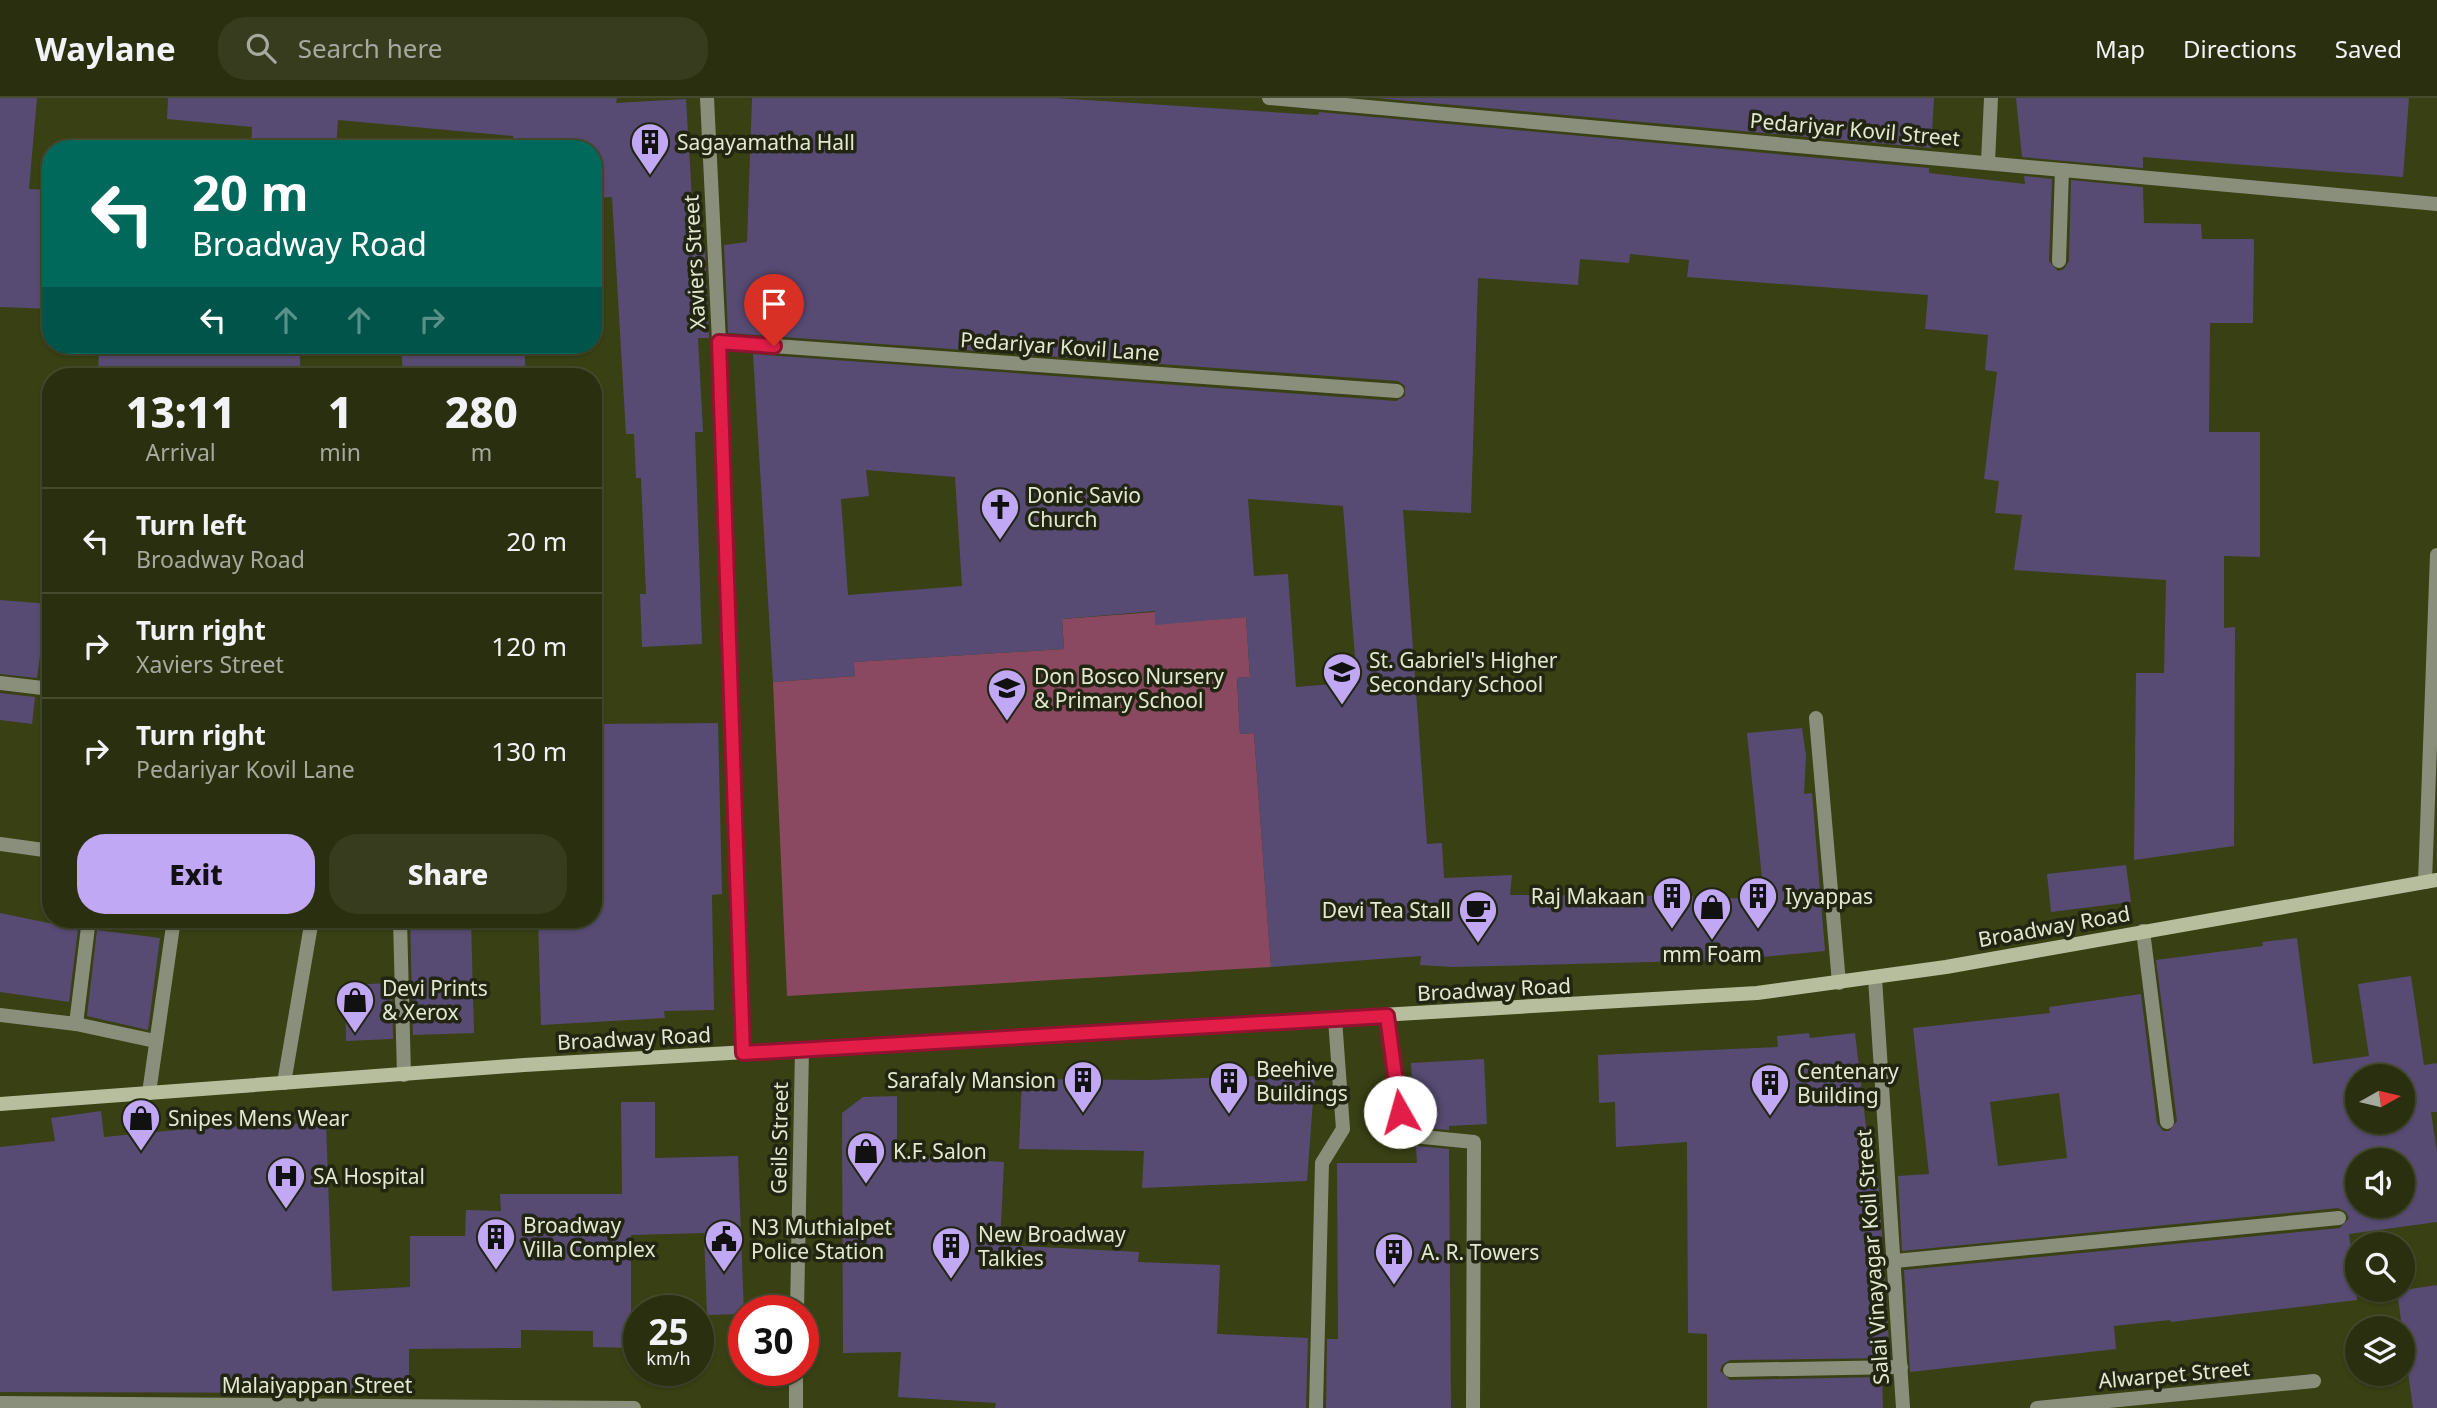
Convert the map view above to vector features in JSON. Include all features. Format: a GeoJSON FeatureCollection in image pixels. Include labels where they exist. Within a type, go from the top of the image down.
{"type":"FeatureCollection","features":[{"type":"Feature","properties":{"kind":"main road","name":"Broadway Road"},"geometry":{"type":"LineString","coordinates":[[0,1104],[802,1049],[1651,1001],[1875,978],[2431,881]]}},
{"type":"Feature","properties":{"kind":"street","name":"Xaviers Street"},"geometry":{"type":"LineString","coordinates":[[707,98],[719,342],[743,1053]]}},
{"type":"Feature","properties":{"kind":"street","name":"Pedariyar Kovil Street"},"geometry":{"type":"LineString","coordinates":[[1269,98],[2437,204]]}},
{"type":"Feature","properties":{"kind":"street"},"geometry":{"type":"LineString","coordinates":[[1988,162],[1991,98]]}},
{"type":"Feature","properties":{"kind":"street"},"geometry":{"type":"LineString","coordinates":[[2059,261],[2062,170]]}},
{"type":"Feature","properties":{"kind":"street","name":"Pedariyar Kovil Lane"},"geometry":{"type":"LineString","coordinates":[[719,342],[1397,391]]}},
{"type":"Feature","properties":{"kind":"street"},"geometry":{"type":"LineString","coordinates":[[2431,881],[2437,555]]}},
{"type":"Feature","properties":{"kind":"street"},"geometry":{"type":"LineString","coordinates":[[0,683],[42,688]]}},
{"type":"Feature","properties":{"kind":"street"},"geometry":{"type":"LineString","coordinates":[[1816,718],[1839,983]]}},
{"type":"Feature","properties":{"kind":"street"},"geometry":{"type":"LineString","coordinates":[[0,844],[42,849]]}},
{"type":"Feature","properties":{"kind":"street"},"geometry":{"type":"LineString","coordinates":[[76,1024],[88,928]]}},
{"type":"Feature","properties":{"kind":"street"},"geometry":{"type":"LineString","coordinates":[[149,1093],[173,928]]}},
{"type":"Feature","properties":{"kind":"street"},"geometry":{"type":"LineString","coordinates":[[284,1083],[310,928]]}},
{"type":"Feature","properties":{"kind":"street"},"geometry":{"type":"LineString","coordinates":[[400,928],[404,1075]]}},
{"type":"Feature","properties":{"kind":"street"},"geometry":{"type":"LineString","coordinates":[[2143,931],[2167,1122]]}},
{"type":"Feature","properties":{"kind":"street","name":"Salai Vinayagar Koil Street"},"geometry":{"type":"LineString","coordinates":[[1875,978],[1903,1408]]}},
{"type":"Feature","properties":{"kind":"street"},"geometry":{"type":"LineString","coordinates":[[0,1015],[76,1024],[155,1041]]}},
{"type":"Feature","properties":{"kind":"street"},"geometry":{"type":"LineString","coordinates":[[1387,1016],[1403,1135],[1474,1142],[1473,1408]]}},
{"type":"Feature","properties":{"kind":"street"},"geometry":{"type":"LineString","coordinates":[[1316,1408],[1322,1163],[1343,1129],[1335,1019]]}},
{"type":"Feature","properties":{"kind":"street","name":"Geils Street"},"geometry":{"type":"LineString","coordinates":[[797,1295],[802,1049]]}},
{"type":"Feature","properties":{"kind":"street"},"geometry":{"type":"LineString","coordinates":[[1895,1261],[2339,1218]]}},
{"type":"Feature","properties":{"kind":"street"},"geometry":{"type":"LineString","coordinates":[[1730,1370],[1900,1367]]}},
{"type":"Feature","properties":{"kind":"street","name":"Alwarpet Street"},"geometry":{"type":"LineString","coordinates":[[2037,1408],[2314,1381]]}},
{"type":"Feature","properties":{"kind":"street"},"geometry":{"type":"LineString","coordinates":[[796,1386],[796,1408]]}},
{"type":"Feature","properties":{"kind":"street","name":"Malaiyappan Street"},"geometry":{"type":"LineString","coordinates":[[0,1404],[634,1408]]}},
{"type":"Feature","properties":{"kind":"shaded area","name":"Don Bosco Nursery & Primary School"},"geometry":{"type":"Polygon","coordinates":[[[1155,612],[1155,624],[1246,617],[1250,677],[1237,678],[1240,734],[1254,733],[1271,967],[787,996],[773,682],[855,676],[853,662],[1064,649],[1062,619],[1155,612]]]}},
{"type":"Feature","properties":{"kind":"building"},"geometry":{"type":"Polygon","coordinates":[[[0,98],[37,98],[29,189],[42,190],[42,309],[0,307],[0,98]]]}},
{"type":"Feature","properties":{"kind":"building"},"geometry":{"type":"Polygon","coordinates":[[[168,98],[617,98],[616,103],[686,99],[695,249],[705,248],[709,338],[698,338],[703,432],[695,432],[702,644],[642,647],[640,594],[646,594],[641,478],[636,478],[634,434],[626,434],[612,197],[602,198],[602,140],[513,140],[513,136],[338,120],[337,140],[251,140],[252,127],[167,119],[168,98]]]}},
{"type":"Feature","properties":{"kind":"building"},"geometry":{"type":"Polygon","coordinates":[[[752,98],[1056,98],[1318,115],[1319,112],[1929,168],[1929,173],[2025,184],[2024,176],[2052,179],[2049,261],[2058,271],[2064,269],[2069,261],[2071,180],[2143,187],[2144,223],[2201,224],[2202,239],[2254,239],[2253,323],[2210,323],[2209,432],[2260,432],[2260,557],[2224,556],[2224,628],[2235,627],[2234,846],[2134,860],[2136,673],[2164,673],[2166,580],[2014,570],[2022,515],[1995,513],[1999,481],[1984,479],[1997,372],[1985,370],[1988,335],[1925,329],[1928,295],[1687,277],[1689,260],[1630,254],[1629,263],[1580,259],[1578,285],[1478,278],[1471,513],[1403,510],[1427,844],[1442,843],[1444,878],[1512,875],[1510,895],[1693,896],[1693,900],[1764,897],[1747,733],[1802,728],[1806,756],[1804,794],[1812,793],[1825,951],[1730,960],[1453,967],[1420,965],[1421,956],[1271,967],[1254,733],[1240,734],[1237,678],[1250,677],[1246,617],[1155,625],[1155,611],[1062,619],[1064,649],[854,662],[855,676],[773,682],[753,354],[1396,401],[1405,396],[1405,386],[1398,381],[728,333],[724,245],[747,242],[752,98]],[[866,470],[869,496],[841,499],[848,595],[962,586],[955,477],[866,470]],[[1248,499],[1254,576],[1288,574],[1296,687],[1357,682],[1343,506],[1248,499]]]}},
{"type":"Feature","properties":{"kind":"building"},"geometry":{"type":"Polygon","coordinates":[[[1376,98],[1934,98],[1931,148],[1376,98]]]}},
{"type":"Feature","properties":{"kind":"building"},"geometry":{"type":"Polygon","coordinates":[[[2016,98],[2409,98],[2403,177],[2143,157],[2143,168],[2022,157],[2016,98]]]}},
{"type":"Feature","properties":{"kind":"building"},"geometry":{"type":"Polygon","coordinates":[[[99,354],[300,354],[300,368],[98,368],[99,354]]]}},
{"type":"Feature","properties":{"kind":"building"},"geometry":{"type":"Polygon","coordinates":[[[402,354],[525,354],[525,368],[402,368],[402,354]]]}},
{"type":"Feature","properties":{"kind":"building"},"geometry":{"type":"Polygon","coordinates":[[[0,600],[42,603],[42,656],[37,678],[0,674],[0,600]]]}},
{"type":"Feature","properties":{"kind":"building"},"geometry":{"type":"Polygon","coordinates":[[[0,693],[35,697],[32,724],[0,720],[0,693]]]}},
{"type":"Feature","properties":{"kind":"building"},"geometry":{"type":"Polygon","coordinates":[[[718,723],[722,894],[712,895],[714,1010],[664,1011],[665,1018],[541,1025],[538,928],[602,928],[602,724],[718,723]]]}},
{"type":"Feature","properties":{"kind":"building"},"geometry":{"type":"Polygon","coordinates":[[[2126,865],[2131,902],[2051,912],[2047,874],[2126,865]]]}},
{"type":"Feature","properties":{"kind":"building"},"geometry":{"type":"Polygon","coordinates":[[[0,913],[42,922],[42,928],[78,929],[69,1002],[0,992],[0,913]]]}},
{"type":"Feature","properties":{"kind":"building"},"geometry":{"type":"Polygon","coordinates":[[[410,928],[471,928],[474,1033],[413,1035],[410,928]]]}},
{"type":"Feature","properties":{"kind":"building"},"geometry":{"type":"Polygon","coordinates":[[[97,930],[160,938],[148,1030],[87,1016],[97,930]]]}},
{"type":"Feature","properties":{"kind":"building"},"geometry":{"type":"Polygon","coordinates":[[[2297,938],[2313,1064],[2369,1056],[2358,984],[2411,976],[2424,1065],[2437,1063],[2437,1112],[2431,1112],[2437,1152],[2437,1222],[2345,1232],[2345,1301],[2114,1326],[2116,1349],[1910,1372],[1904,1270],[2340,1228],[2349,1218],[2415,1218],[2415,1148],[2345,1148],[2345,1212],[2338,1208],[1902,1251],[1898,1176],[1929,1174],[1913,1028],[2050,1013],[2049,1007],[2141,994],[2157,1123],[2163,1131],[2169,1131],[2177,1121],[2156,960],[2263,946],[2262,942],[2297,938]],[[2059,1093],[1990,1102],[1998,1166],[2067,1158],[2059,1093]]]}},
{"type":"Feature","properties":{"kind":"building"},"geometry":{"type":"Polygon","coordinates":[[[392,983],[393,1039],[346,1041],[345,985],[392,983]]]}},
{"type":"Feature","properties":{"kind":"building"},"geometry":{"type":"Polygon","coordinates":[[[1809,1033],[1810,1038],[1855,1033],[1872,1177],[1878,1176],[1890,1358],[1730,1360],[1722,1365],[1720,1371],[1730,1380],[1882,1377],[1883,1408],[1707,1408],[1707,1334],[1688,1333],[1687,1142],[1616,1147],[1615,1102],[1599,1103],[1598,1055],[1778,1047],[1777,1036],[1809,1033]]]}},
{"type":"Feature","properties":{"kind":"building"},"geometry":{"type":"Polygon","coordinates":[[[1484,1059],[1487,1124],[1449,1126],[1449,1130],[1415,1127],[1411,1063],[1484,1059]]]}},
{"type":"Feature","properties":{"kind":"building","name":"Beehive Buildings"},"geometry":{"type":"Polygon","coordinates":[[[1315,1074],[1307,1181],[1142,1188],[1144,1151],[1019,1149],[1022,1079],[1149,1080],[1315,1074]]]}},
{"type":"Feature","properties":{"kind":"building"},"geometry":{"type":"Polygon","coordinates":[[[897,1096],[897,1156],[1004,1162],[1000,1245],[1139,1252],[1138,1262],[1220,1265],[1217,1334],[1308,1338],[1306,1408],[995,1408],[996,1403],[898,1397],[901,1352],[843,1353],[842,1113],[863,1097],[897,1096]]]}},
{"type":"Feature","properties":{"kind":"building"},"geometry":{"type":"Polygon","coordinates":[[[621,1102],[655,1102],[655,1158],[738,1156],[743,1295],[728,1295],[728,1314],[714,1315],[714,1295],[706,1295],[704,1233],[631,1235],[631,1295],[623,1295],[623,1348],[593,1347],[593,1331],[521,1330],[521,1348],[409,1349],[409,1389],[354,1389],[355,1393],[0,1392],[0,1147],[55,1141],[51,1118],[101,1111],[104,1137],[187,1129],[326,1122],[332,1291],[410,1287],[410,1236],[465,1236],[466,1210],[501,1211],[500,1194],[622,1194],[621,1102]]]}},
{"type":"Feature","properties":{"kind":"building","name":"A. R. Towers"},"geometry":{"type":"Polygon","coordinates":[[[1416,1146],[1449,1149],[1451,1408],[1326,1408],[1327,1339],[1338,1339],[1337,1163],[1417,1163],[1416,1146]]]}},
{"type":"Feature","properties":{"kind":"building"},"geometry":{"type":"Polygon","coordinates":[[[2437,1285],[2437,1408],[2413,1408],[2410,1386],[2415,1386],[2415,1316],[2400,1316],[2399,1302],[2415,1302],[2415,1288],[2437,1285]]]}},
{"type":"Feature","properties":{"kind":"place","name":"Sagayamatha Hall"},"geometry":{"type":"Point","coordinates":[650,176]}},
{"type":"Feature","properties":{"kind":"place","name":"Donic Savio Church"},"geometry":{"type":"Point","coordinates":[1000,541]}},
{"type":"Feature","properties":{"kind":"place","name":"St. Gabriel's Higher Secondary School"},"geometry":{"type":"Point","coordinates":[1342,706]}},
{"type":"Feature","properties":{"kind":"place","name":"Don Bosco Nursery & Primary School"},"geometry":{"type":"Point","coordinates":[1007,722]}},
{"type":"Feature","properties":{"kind":"place","name":"Raj Makaan"},"geometry":{"type":"Point","coordinates":[1672,930]}},
{"type":"Feature","properties":{"kind":"place","name":"Iyyappas"},"geometry":{"type":"Point","coordinates":[1758,930]}},
{"type":"Feature","properties":{"kind":"place","name":"mm Foam"},"geometry":{"type":"Point","coordinates":[1712,941]}},
{"type":"Feature","properties":{"kind":"place","name":"Devi Tea Stall"},"geometry":{"type":"Point","coordinates":[1478,944]}},
{"type":"Feature","properties":{"kind":"place","name":"Devi Prints & Xerox"},"geometry":{"type":"Point","coordinates":[355,1034]}},
{"type":"Feature","properties":{"kind":"place","name":"Sarafaly Mansion"},"geometry":{"type":"Point","coordinates":[1083,1114]}},
{"type":"Feature","properties":{"kind":"place","name":"Beehive Buildings"},"geometry":{"type":"Point","coordinates":[1229,1115]}},
{"type":"Feature","properties":{"kind":"place","name":"Centenary Building"},"geometry":{"type":"Point","coordinates":[1770,1117]}},
{"type":"Feature","properties":{"kind":"place","name":"Snipes Mens Wear"},"geometry":{"type":"Point","coordinates":[141,1152]}},
{"type":"Feature","properties":{"kind":"place","name":"K.F. Salon"},"geometry":{"type":"Point","coordinates":[866,1185]}},
{"type":"Feature","properties":{"kind":"place","name":"SA Hospital"},"geometry":{"type":"Point","coordinates":[286,1210]}},
{"type":"Feature","properties":{"kind":"place","name":"Broadway Villa Complex"},"geometry":{"type":"Point","coordinates":[496,1271]}},
{"type":"Feature","properties":{"kind":"place","name":"N3 Muthialpet Police Station"},"geometry":{"type":"Point","coordinates":[724,1273]}},
{"type":"Feature","properties":{"kind":"place","name":"New Broadway Talkies"},"geometry":{"type":"Point","coordinates":[951,1280]}},
{"type":"Feature","properties":{"kind":"place","name":"A. R. Towers"},"geometry":{"type":"Point","coordinates":[1394,1286]}},
{"type":"Feature","properties":{"kind":"route"},"geometry":{"type":"LineString","coordinates":[[774,346],[719,342],[743,1053],[1387,1016],[1400,1112]]}}]}
